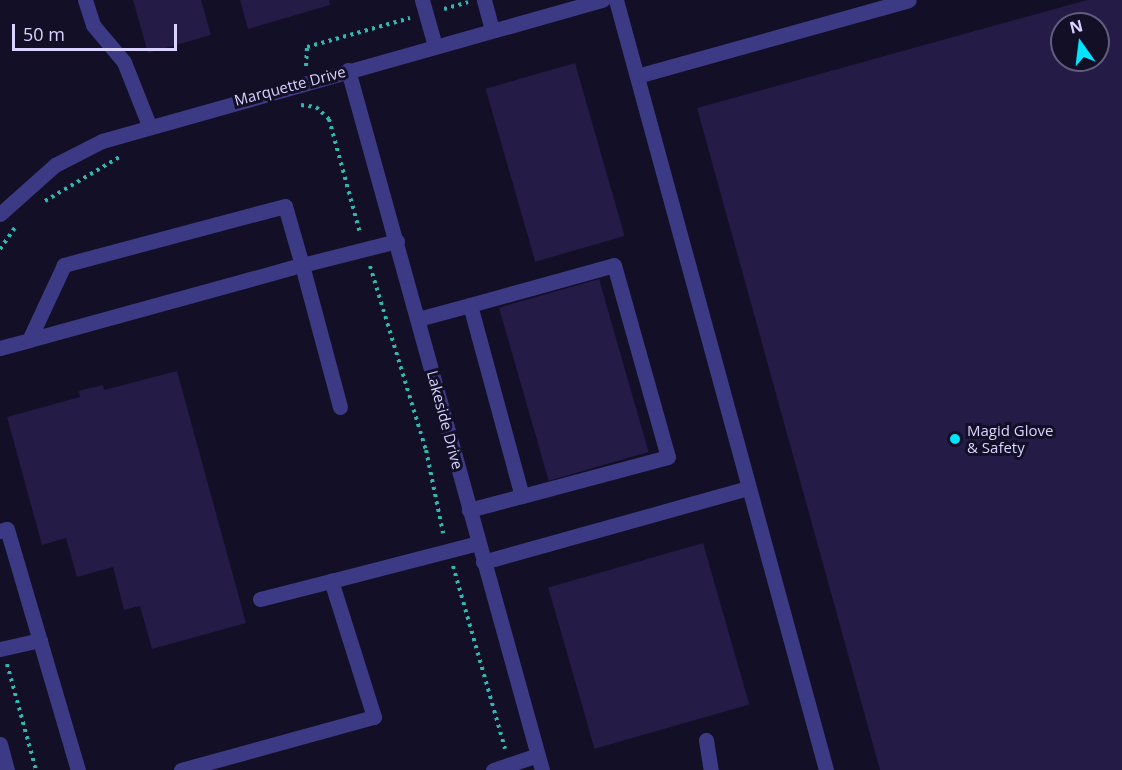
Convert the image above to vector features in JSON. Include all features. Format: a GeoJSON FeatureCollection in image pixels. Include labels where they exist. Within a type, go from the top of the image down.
{"type":"FeatureCollection","features":[{"type":"Feature","properties":{"kind":"street"},"geometry":{"type":"LineString","coordinates":[[85,0],[93,25],[124,62],[149,124]]}},
{"type":"Feature","properties":{"kind":"street"},"geometry":{"type":"LineString","coordinates":[[484,0],[492,30]]}},
{"type":"Feature","properties":{"kind":"street","name":"Marquette Drive"},"geometry":{"type":"LineString","coordinates":[[0,214],[54,165],[149,124],[602,0]]}},
{"type":"Feature","properties":{"kind":"street"},"geometry":{"type":"LineString","coordinates":[[616,0],[747,488],[826,770]]}},
{"type":"Feature","properties":{"kind":"street"},"geometry":{"type":"LineString","coordinates":[[637,76],[909,0]]}},
{"type":"Feature","properties":{"kind":"street"},"geometry":{"type":"LineString","coordinates":[[424,7],[435,46]]}},
{"type":"Feature","properties":{"kind":"street","name":"Lakeside Drive"},"geometry":{"type":"LineString","coordinates":[[348,70],[540,762]]}},
{"type":"Feature","properties":{"kind":"street"},"geometry":{"type":"LineString","coordinates":[[29,340],[64,265],[285,206],[340,407]]}},
{"type":"Feature","properties":{"kind":"street"},"geometry":{"type":"LineString","coordinates":[[0,348],[302,264],[397,242]]}},
{"type":"Feature","properties":{"kind":"street"},"geometry":{"type":"LineString","coordinates":[[418,319],[614,265],[668,457],[469,510]]}},
{"type":"Feature","properties":{"kind":"street"},"geometry":{"type":"LineString","coordinates":[[470,304],[522,496]]}},
{"type":"Feature","properties":{"kind":"street"},"geometry":{"type":"LineString","coordinates":[[483,562],[747,488]]}},
{"type":"Feature","properties":{"kind":"street"},"geometry":{"type":"LineString","coordinates":[[0,531],[7,529],[78,770]]}},
{"type":"Feature","properties":{"kind":"street"},"geometry":{"type":"LineString","coordinates":[[260,599],[478,543]]}},
{"type":"Feature","properties":{"kind":"street"},"geometry":{"type":"LineString","coordinates":[[181,770],[374,717],[331,581]]}},
{"type":"Feature","properties":{"kind":"street"},"geometry":{"type":"LineString","coordinates":[[1,649],[40,639]]}},
{"type":"Feature","properties":{"kind":"street"},"geometry":{"type":"LineString","coordinates":[[706,740],[711,770]]}},
{"type":"Feature","properties":{"kind":"street"},"geometry":{"type":"LineString","coordinates":[[0,744],[7,770]]}},
{"type":"Feature","properties":{"kind":"street"},"geometry":{"type":"LineString","coordinates":[[493,770],[509,765],[540,762]]}},
{"type":"Feature","properties":{"kind":"path"},"geometry":{"type":"LineString","coordinates":[[477,0],[424,7],[308,47],[303,57],[316,107],[329,119],[339,144],[365,249],[426,450],[448,550],[509,765]]}},
{"type":"Feature","properties":{"kind":"path"},"geometry":{"type":"LineString","coordinates":[[297,106],[316,107]]}},
{"type":"Feature","properties":{"kind":"path"},"geometry":{"type":"LineString","coordinates":[[36,208],[128,153]]}},
{"type":"Feature","properties":{"kind":"path"},"geometry":{"type":"LineString","coordinates":[[0,249],[20,221]]}},
{"type":"Feature","properties":{"kind":"path"},"geometry":{"type":"LineString","coordinates":[[1,649],[36,770]]}},
{"type":"Feature","properties":{"kind":"building"},"geometry":{"type":"Polygon","coordinates":[[[133,0],[201,0],[211,35],[148,53],[133,0]]]}},
{"type":"Feature","properties":{"kind":"building"},"geometry":{"type":"Polygon","coordinates":[[[240,0],[329,0],[330,5],[248,29],[240,0]]]}},
{"type":"Feature","properties":{"kind":"building","name":"Magid Glove & Safety"},"geometry":{"type":"Polygon","coordinates":[[[1087,0],[1122,0],[1122,770],[880,770],[697,108],[1087,0]]]}},
{"type":"Feature","properties":{"kind":"building"},"geometry":{"type":"Polygon","coordinates":[[[575,63],[625,236],[535,262],[486,89],[575,63]]]}},
{"type":"Feature","properties":{"kind":"building"},"geometry":{"type":"Polygon","coordinates":[[[599,279],[649,452],[549,481],[499,308],[599,279]]]}},
{"type":"Feature","properties":{"kind":"building"},"geometry":{"type":"Polygon","coordinates":[[[177,371],[246,623],[152,649],[140,606],[124,610],[113,567],[77,577],[66,538],[42,545],[7,417],[80,397],[79,391],[103,385],[104,390],[177,371]]]}},
{"type":"Feature","properties":{"kind":"building"},"geometry":{"type":"Polygon","coordinates":[[[703,543],[749,704],[595,749],[548,587],[703,543]]]}},
{"type":"Feature","properties":{"kind":"place","name":"Magid Glove & Safety"},"geometry":{"type":"Point","coordinates":[955,439]}}]}
